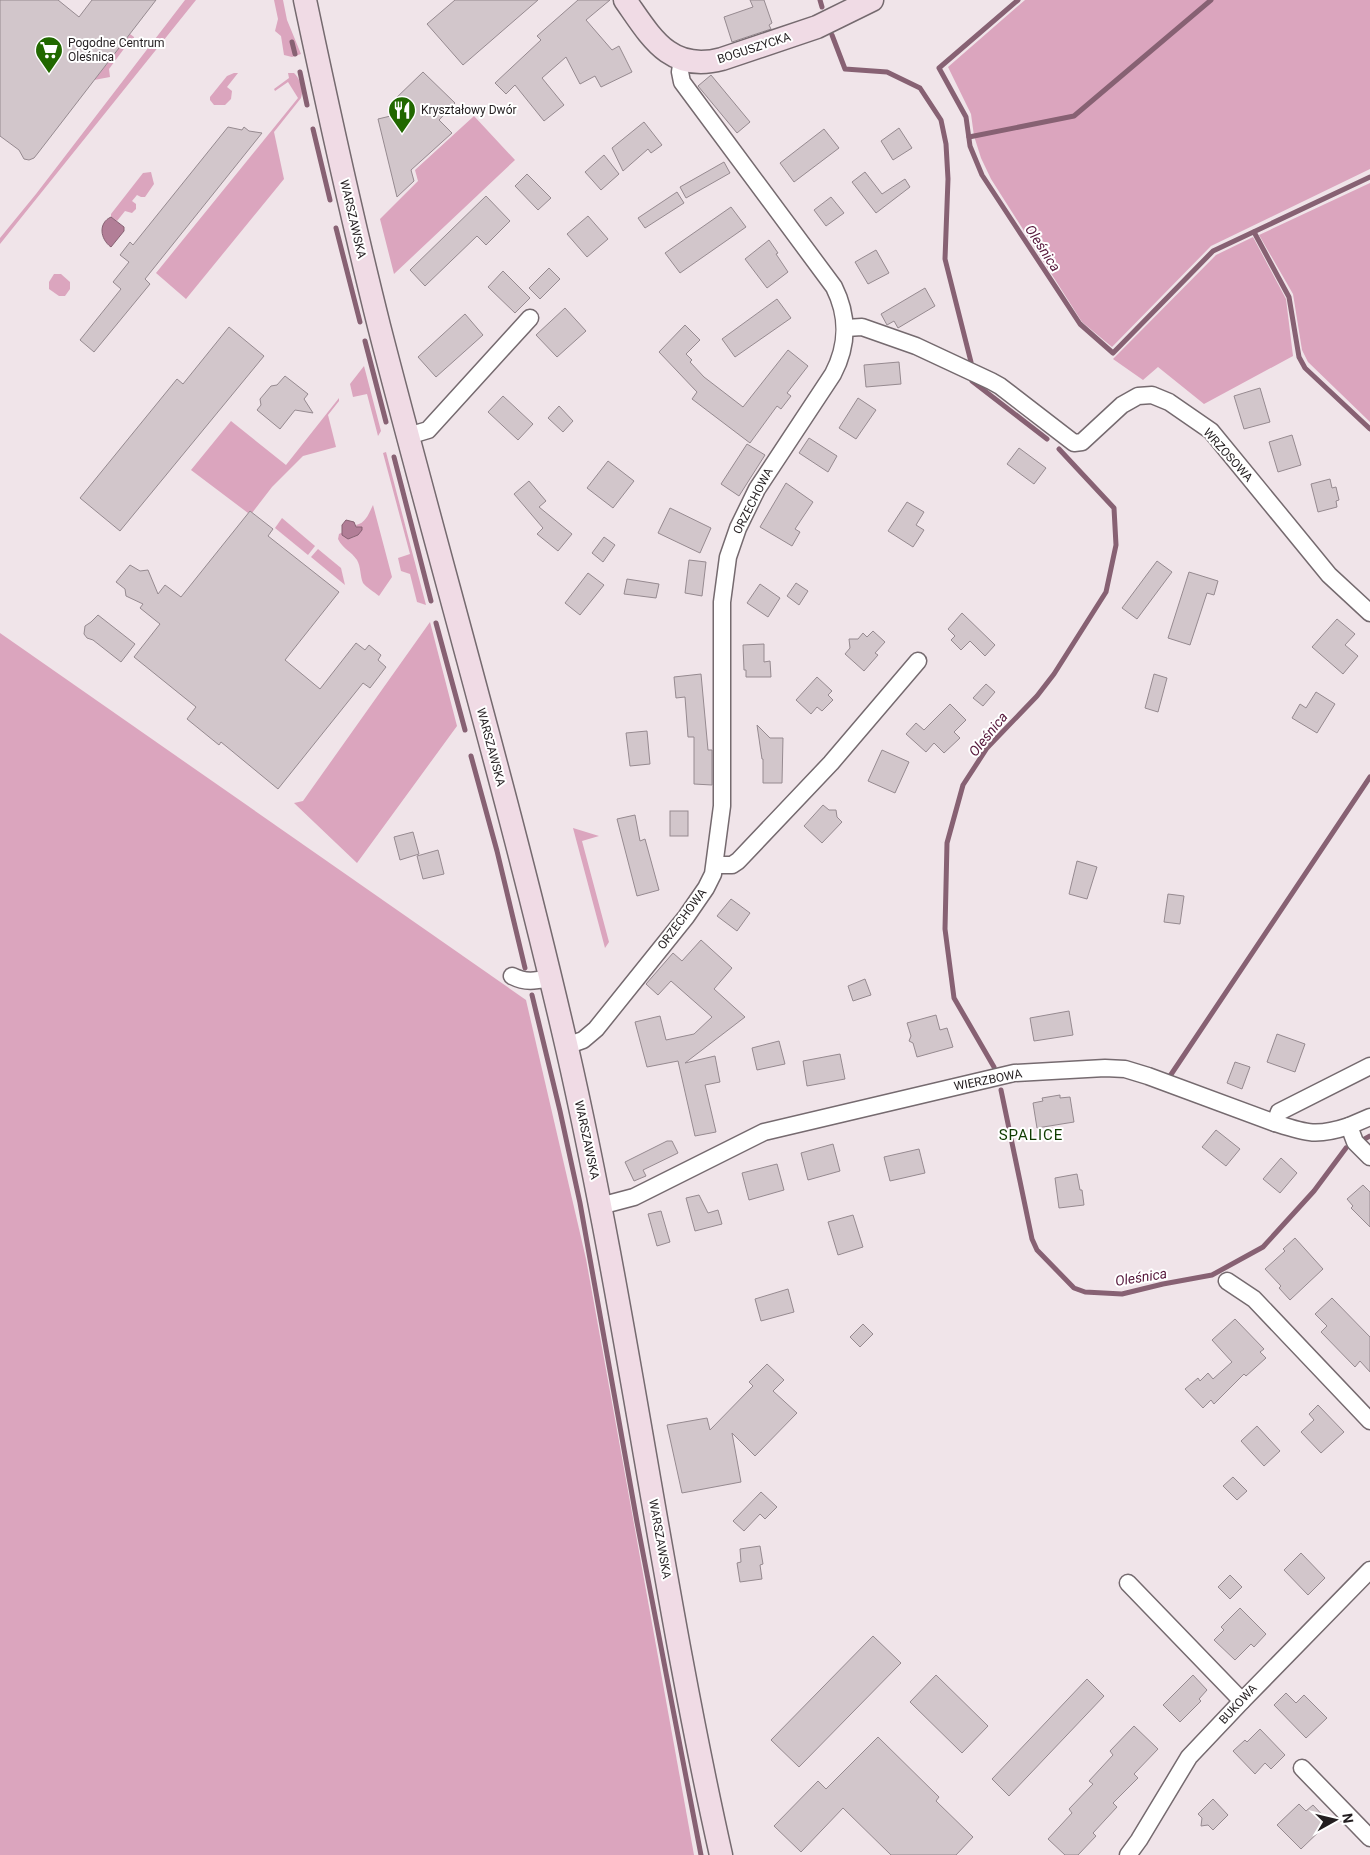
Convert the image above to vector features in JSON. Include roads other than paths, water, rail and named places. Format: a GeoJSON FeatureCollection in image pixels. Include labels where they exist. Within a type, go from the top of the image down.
{"type":"FeatureCollection","features":[{"type":"Feature","properties":{"kind":"main road","name":"WARSZAWSKA"},"geometry":{"type":"LineString","coordinates":[[305,0],[350,209],[566,1046],[600,1206],[698,1748],[720,1855]]}},
{"type":"Feature","properties":{"kind":"main road","name":"BOGUSZYCKA"},"geometry":{"type":"LineString","coordinates":[[626,0],[658,44],[668,53],[682,59],[706,62],[722,59],[817,26],[872,0]]}},
{"type":"Feature","properties":{"kind":"street","name":"ORZECHOWA"},"geometry":{"type":"LineString","coordinates":[[566,1046],[583,1040],[596,1029],[689,912],[710,882],[715,865],[722,806],[722,602],[728,557],[757,489],[833,374],[843,351],[846,328],[839,297],[829,279],[682,82],[680,72],[682,59]]}},
{"type":"Feature","properties":{"kind":"street"},"geometry":{"type":"LineString","coordinates":[[408,436],[428,430],[530,318]]}},
{"type":"Feature","properties":{"kind":"street","name":"WRZOSOWA"},"geometry":{"type":"LineString","coordinates":[[846,328],[862,327],[916,346],[991,381],[1074,443],[1082,442],[1122,405],[1138,396],[1152,396],[1169,402],[1211,431],[1329,575],[1370,613]]}},
{"type":"Feature","properties":{"kind":"street"},"geometry":{"type":"LineString","coordinates":[[715,865],[732,865],[738,861],[831,763],[918,662]]}},
{"type":"Feature","properties":{"kind":"street"},"geometry":{"type":"LineString","coordinates":[[512,976],[522,981],[532,982],[550,978]]}},
{"type":"Feature","properties":{"kind":"street"},"geometry":{"type":"LineString","coordinates":[[1275,1122],[1279,1112],[1370,1066]]}},
{"type":"Feature","properties":{"kind":"street","name":"WIERZBOWA"},"geometry":{"type":"LineString","coordinates":[[600,1206],[634,1197],[764,1132],[1014,1073],[1105,1068],[1124,1070],[1148,1076],[1275,1122],[1312,1133],[1329,1132],[1370,1117]]}},
{"type":"Feature","properties":{"kind":"street"},"geometry":{"type":"LineString","coordinates":[[1349,1126],[1355,1142],[1370,1158]]}},
{"type":"Feature","properties":{"kind":"street"},"geometry":{"type":"LineString","coordinates":[[1227,1282],[1254,1298],[1370,1422]]}},
{"type":"Feature","properties":{"kind":"street","name":"BUKOWA"},"geometry":{"type":"LineString","coordinates":[[1128,1855],[1189,1758],[1242,1700],[1370,1570]]}},
{"type":"Feature","properties":{"kind":"street"},"geometry":{"type":"LineString","coordinates":[[1128,1583],[1242,1700]]}},
{"type":"Feature","properties":{"kind":"street"},"geometry":{"type":"LineString","coordinates":[[1302,1768],[1370,1838]]}},
{"type":"Feature","properties":{"kind":"waterway","name":"Oleśnica"},"geometry":{"type":"LineString","coordinates":[[820,0],[822,7]]}},
{"type":"Feature","properties":{"kind":"waterway","name":"Oleśnica"},"geometry":{"type":"LineString","coordinates":[[1018,0],[939,68],[966,117],[970,146],[982,175],[1080,324],[1113,353],[1213,251],[1370,177]]}},
{"type":"Feature","properties":{"kind":"waterway"},"geometry":{"type":"LineString","coordinates":[[969,137],[1074,116],[1211,0]]}},
{"type":"Feature","properties":{"kind":"waterway","name":"Oleśnica"},"geometry":{"type":"LineString","coordinates":[[832,35],[845,69],[887,72],[920,88],[941,120],[946,144],[948,179],[945,259],[971,362]]}},
{"type":"Feature","properties":{"kind":"waterway"},"geometry":{"type":"LineString","coordinates":[[292,42],[295,54]]}},
{"type":"Feature","properties":{"kind":"waterway"},"geometry":{"type":"LineString","coordinates":[[300,72],[307,105]]}},
{"type":"Feature","properties":{"kind":"waterway"},"geometry":{"type":"LineString","coordinates":[[313,129],[330,200]]}},
{"type":"Feature","properties":{"kind":"waterway"},"geometry":{"type":"LineString","coordinates":[[336,228],[360,322]]}},
{"type":"Feature","properties":{"kind":"waterway","name":"Oleśnica"},"geometry":{"type":"LineString","coordinates":[[1254,232],[1289,297],[1299,357],[1305,368],[1370,429]]}},
{"type":"Feature","properties":{"kind":"waterway"},"geometry":{"type":"LineString","coordinates":[[365,341],[386,422]]}},
{"type":"Feature","properties":{"kind":"waterway","name":"Oleśnica"},"geometry":{"type":"LineString","coordinates":[[972,381],[1047,439]]}},
{"type":"Feature","properties":{"kind":"waterway","name":"Oleśnica"},"geometry":{"type":"LineString","coordinates":[[994,1067],[954,998],[945,929],[947,843],[963,785],[987,748],[1037,696],[1054,674],[1106,592],[1116,545],[1114,508],[1059,449]]}},
{"type":"Feature","properties":{"kind":"waterway"},"geometry":{"type":"LineString","coordinates":[[394,457],[431,601]]}},
{"type":"Feature","properties":{"kind":"waterway"},"geometry":{"type":"LineString","coordinates":[[436,623],[465,730]]}},
{"type":"Feature","properties":{"kind":"waterway"},"geometry":{"type":"LineString","coordinates":[[471,756],[497,851],[525,968]]}},
{"type":"Feature","properties":{"kind":"waterway","name":"Oleśnica"},"geometry":{"type":"LineString","coordinates":[[1170,1076],[1370,777]]}},
{"type":"Feature","properties":{"kind":"waterway"},"geometry":{"type":"LineString","coordinates":[[532,995],[580,1203],[637,1522],[701,1855]]}},
{"type":"Feature","properties":{"kind":"waterway","name":"Oleśnica"},"geometry":{"type":"LineString","coordinates":[[1001,1090],[1032,1239],[1037,1250],[1074,1288],[1085,1292],[1122,1294],[1212,1275],[1263,1247],[1314,1191],[1346,1148]]}},
{"type":"Feature","properties":{"kind":"waterway","name":"Oleśnica"},"geometry":{"type":"LineString","coordinates":[[1361,1141],[1370,1136]]}},
{"type":"Feature","properties":{"kind":"place","name":"Pogodne Centrum Oleśnica"},"geometry":{"type":"Point","coordinates":[49,74]}},
{"type":"Feature","properties":{"kind":"place","name":"Kryształowy Dwór"},"geometry":{"type":"Point","coordinates":[402,134]}},
{"type":"Feature","properties":{"kind":"district","name":"SPALICE"},"geometry":{"type":"Point","coordinates":[1031,1135]}}]}
